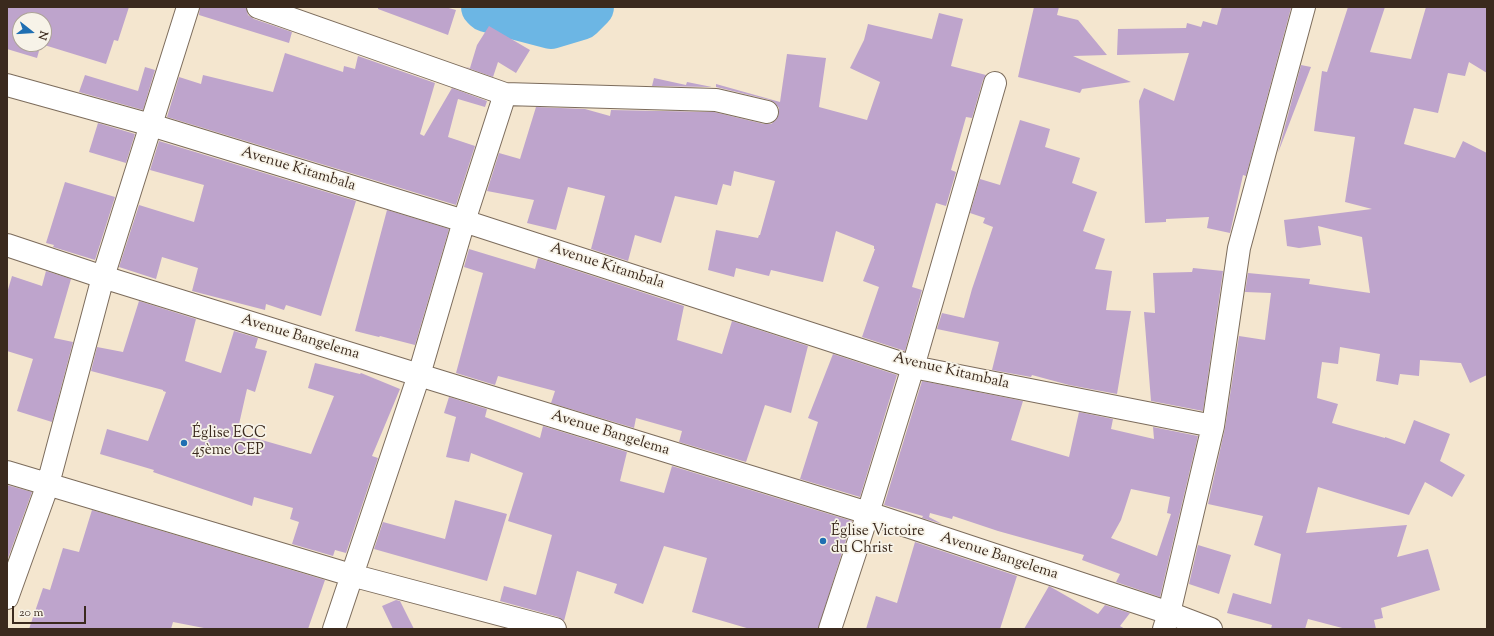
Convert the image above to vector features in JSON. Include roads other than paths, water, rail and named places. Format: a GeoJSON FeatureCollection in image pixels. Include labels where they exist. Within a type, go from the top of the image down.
{"type":"FeatureCollection","features":[{"type":"Feature","properties":{"kind":"street"},"geometry":{"type":"LineString","coordinates":[[7,598],[48,484],[103,277],[188,7]]}},
{"type":"Feature","properties":{"kind":"street"},"geometry":{"type":"LineString","coordinates":[[258,7],[505,94],[716,100],[767,112]]}},
{"type":"Feature","properties":{"kind":"street"},"geometry":{"type":"LineString","coordinates":[[1166,621],[1213,426],[1239,248],[1304,7]]}},
{"type":"Feature","properties":{"kind":"street"},"geometry":{"type":"LineString","coordinates":[[830,629],[913,367],[995,83]]}},
{"type":"Feature","properties":{"kind":"street","name":"Avenue Kitambala"},"geometry":{"type":"LineString","coordinates":[[7,85],[151,126],[464,221],[913,367],[1213,426]]}},
{"type":"Feature","properties":{"kind":"street"},"geometry":{"type":"LineString","coordinates":[[334,629],[419,375],[464,221],[505,94]]}},
{"type":"Feature","properties":{"kind":"street","name":"Avenue Bangelema"},"geometry":{"type":"LineString","coordinates":[[7,245],[103,277],[868,513],[1166,621],[1211,629]]}},
{"type":"Feature","properties":{"kind":"street"},"geometry":{"type":"LineString","coordinates":[[7,472],[351,575],[554,629]]}},
{"type":"Feature","properties":{"kind":"waterway"},"geometry":{"type":"LineString","coordinates":[[483,7],[486,10],[551,27],[581,18],[592,7]]}},
{"type":"Feature","properties":{"kind":"place","name":"Église ECC 45ème CEP"},"geometry":{"type":"Point","coordinates":[184,443]}},
{"type":"Feature","properties":{"kind":"place","name":"Église Victoire du Christ"},"geometry":{"type":"Point","coordinates":[823,541]}}]}
